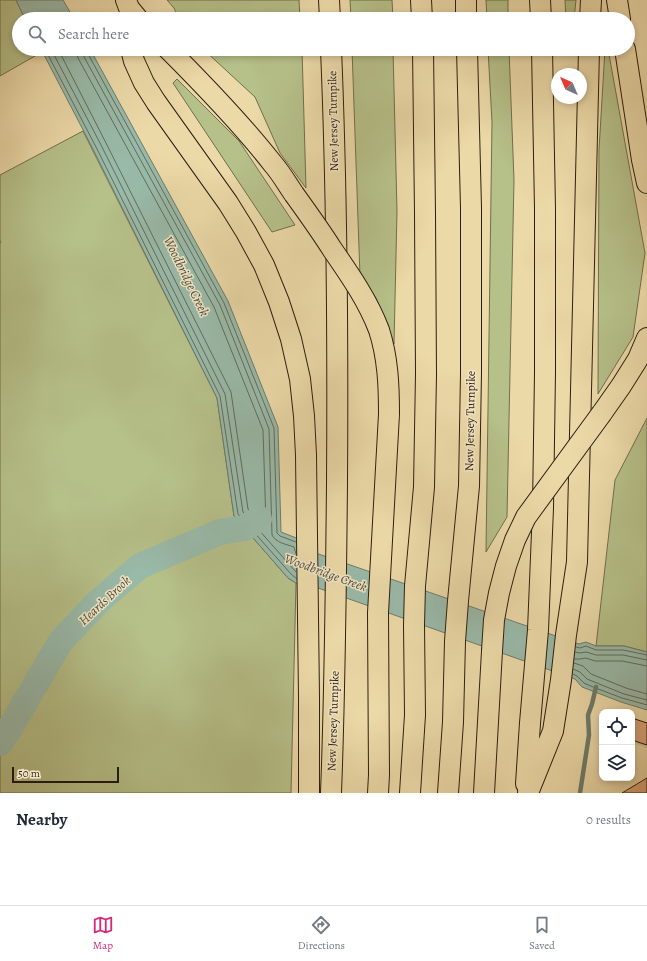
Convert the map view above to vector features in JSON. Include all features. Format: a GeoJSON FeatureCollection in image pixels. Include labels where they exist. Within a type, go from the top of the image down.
{"type":"FeatureCollection","features":[{"type":"Feature","properties":{"kind":"highway"},"geometry":{"type":"LineString","coordinates":[[122,0],[124,12]]}},
{"type":"Feature","properties":{"kind":"highway"},"geometry":{"type":"LineString","coordinates":[[126,0],[132,12]]}},
{"type":"Feature","properties":{"kind":"highway"},"geometry":{"type":"LineString","coordinates":[[329,0],[330,12]]}},
{"type":"Feature","properties":{"kind":"highway"},"geometry":{"type":"LineString","coordinates":[[421,0],[422,12]]}},
{"type":"Feature","properties":{"kind":"highway"},"geometry":{"type":"LineString","coordinates":[[466,0],[466,12]]}},
{"type":"Feature","properties":{"kind":"highway"},"geometry":{"type":"LineString","coordinates":[[540,0],[541,12]]}},
{"type":"Feature","properties":{"kind":"highway"},"geometry":{"type":"LineString","coordinates":[[590,12],[591,0]]}},
{"type":"Feature","properties":{"kind":"highway"},"geometry":{"type":"LineString","coordinates":[[618,0],[619,12]]}},
{"type":"Feature","properties":{"kind":"highway"},"geometry":{"type":"LineString","coordinates":[[133,56],[144,83],[156,102],[228,203],[246,232],[264,265],[279,302],[291,340],[300,379],[306,455],[309,793]]}},
{"type":"Feature","properties":{"kind":"highway"},"geometry":{"type":"LineString","coordinates":[[175,56],[249,134],[274,164],[349,272],[369,308],[379,331],[388,368],[389,414],[378,613],[378,793]]}},
{"type":"Feature","properties":{"kind":"highway","name":"New Jersey Turnpike"},"geometry":{"type":"LineString","coordinates":[[331,56],[336,217],[338,378],[336,597],[331,793]]}},
{"type":"Feature","properties":{"kind":"highway"},"geometry":{"type":"LineString","coordinates":[[410,793],[415,715],[414,625],[424,487],[426,214],[423,56]]}},
{"type":"Feature","properties":{"kind":"highway","name":"New Jersey Turnpike"},"geometry":{"type":"LineString","coordinates":[[448,793],[453,722],[455,641],[469,486],[471,208],[468,56]]}},
{"type":"Feature","properties":{"kind":"highway"},"geometry":{"type":"LineString","coordinates":[[525,793],[538,630],[543,508],[545,209],[542,56]]}},
{"type":"Feature","properties":{"kind":"highway"},"geometry":{"type":"LineString","coordinates":[[528,793],[553,731],[578,555],[590,56]]}},
{"type":"Feature","properties":{"kind":"highway"},"geometry":{"type":"LineString","coordinates":[[626,56],[647,183]]}},
{"type":"Feature","properties":{"kind":"highway"},"geometry":{"type":"LineString","coordinates":[[484,793],[494,620],[506,566],[515,540],[526,517],[602,413],[638,360],[647,338]]}},
{"type":"Feature","properties":{"kind":"green space"},"geometry":{"type":"Polygon","coordinates":[[[0,0],[16,0],[22,12],[12,12],[12,56],[35,56],[0,76],[0,0]]]}},
{"type":"Feature","properties":{"kind":"green space"},"geometry":{"type":"Polygon","coordinates":[[[167,0],[299,0],[300,12],[176,12],[167,0]]]}},
{"type":"Feature","properties":{"kind":"green space"},"geometry":{"type":"Polygon","coordinates":[[[350,0],[392,0],[393,12],[351,12],[350,0]]]}},
{"type":"Feature","properties":{"kind":"green space"},"geometry":{"type":"Polygon","coordinates":[[[486,0],[508,0],[508,12],[487,12],[486,0]]]}},
{"type":"Feature","properties":{"kind":"green space"},"geometry":{"type":"Polygon","coordinates":[[[565,0],[576,0],[575,12],[566,12],[565,0]]]}},
{"type":"Feature","properties":{"kind":"green space"},"geometry":{"type":"Polygon","coordinates":[[[211,56],[302,56],[306,188],[280,153],[255,97],[211,56]]]}},
{"type":"Feature","properties":{"kind":"green space"},"geometry":{"type":"Polygon","coordinates":[[[352,56],[393,56],[397,211],[394,344],[376,298],[360,276],[352,56]]]}},
{"type":"Feature","properties":{"kind":"green space"},"geometry":{"type":"Polygon","coordinates":[[[488,56],[509,56],[514,180],[507,517],[486,552],[492,122],[488,56]]]}},
{"type":"Feature","properties":{"kind":"green space"},"geometry":{"type":"Polygon","coordinates":[[[605,56],[609,56],[645,253],[633,337],[598,394],[599,150],[605,56]]]}},
{"type":"Feature","properties":{"kind":"green space"},"geometry":{"type":"Polygon","coordinates":[[[177,79],[239,141],[295,225],[272,232],[173,83],[177,79]]]}},
{"type":"Feature","properties":{"kind":"green space"},"geometry":{"type":"Polygon","coordinates":[[[83,131],[217,398],[234,516],[288,578],[296,583],[291,793],[0,793],[0,175],[83,131]]]}},
{"type":"Feature","properties":{"kind":"green space"},"geometry":{"type":"Polygon","coordinates":[[[647,418],[647,652],[624,646],[596,646],[615,480],[647,418]]]}},
{"type":"Feature","properties":{"kind":"water"},"geometry":{"type":"Polygon","coordinates":[[[16,0],[63,0],[70,12],[22,12],[16,0]]]}},
{"type":"Feature","properties":{"kind":"water","name":"Woodbridge Creek"},"geometry":{"type":"Polygon","coordinates":[[[45,56],[94,56],[228,301],[278,427],[281,532],[304,541],[304,549],[579,644],[586,642],[596,646],[624,646],[647,652],[647,710],[582,687],[575,679],[304,583],[303,585],[296,583],[288,578],[234,516],[217,398],[93,149],[45,56]]]}},
{"type":"Feature","properties":{"kind":"building"},"geometry":{"type":"Polygon","coordinates":[[[635,719],[647,723],[647,745],[635,741],[635,719]]]}},
{"type":"Feature","properties":{"kind":"building"},"geometry":{"type":"Polygon","coordinates":[[[647,778],[647,793],[622,793],[647,778]]]}},
{"type":"Feature","properties":{"kind":"waterway","name":"Heards Brook"},"geometry":{"type":"LineString","coordinates":[[0,743],[61,641],[98,602],[140,566],[220,532],[245,528],[259,519]]}},
{"type":"Feature","properties":{"kind":"waterway"},"geometry":{"type":"LineString","coordinates":[[580,793],[589,735],[588,715],[596,687]]}}]}
